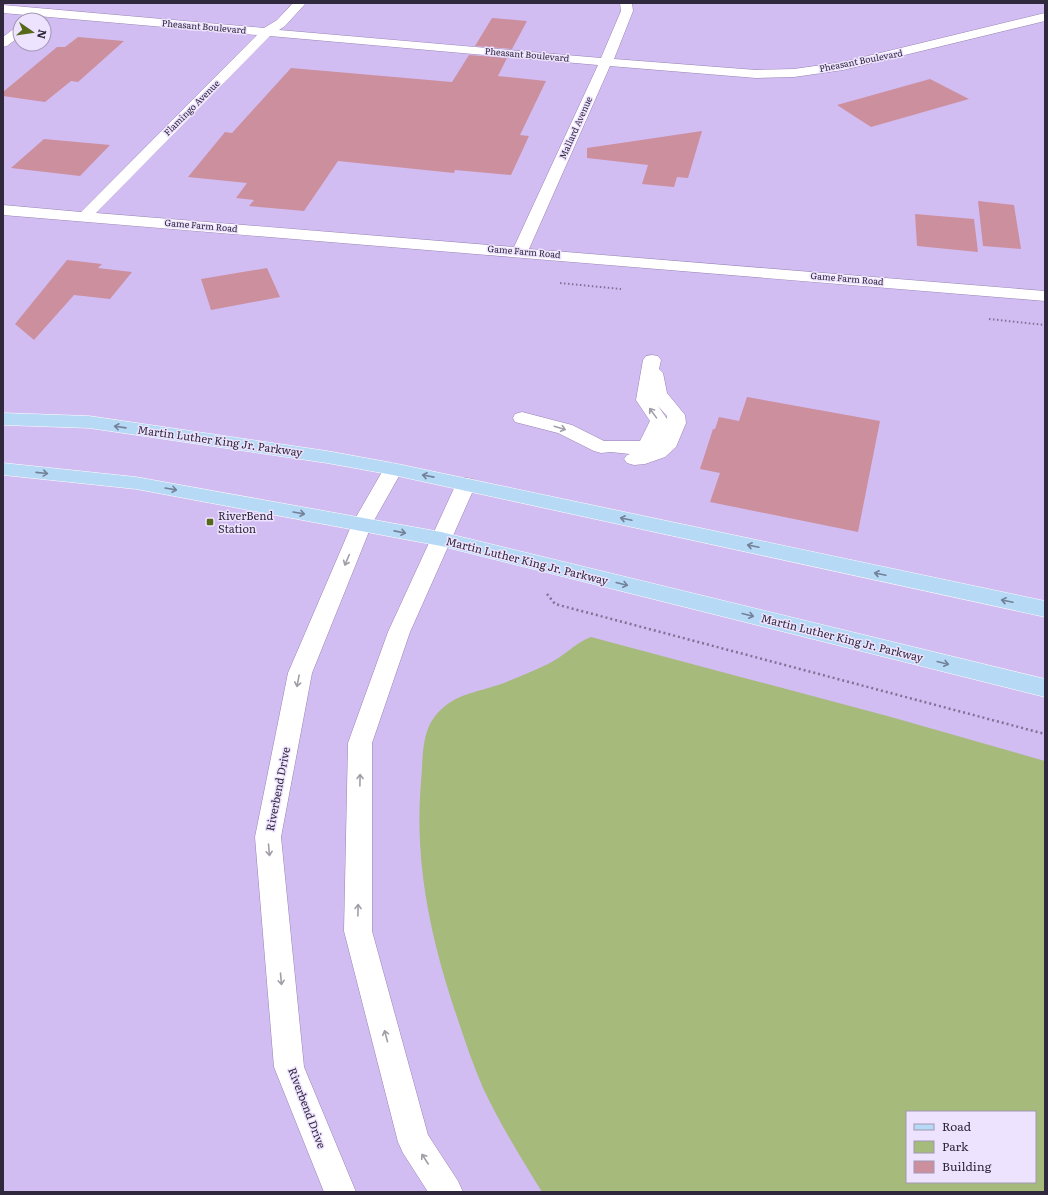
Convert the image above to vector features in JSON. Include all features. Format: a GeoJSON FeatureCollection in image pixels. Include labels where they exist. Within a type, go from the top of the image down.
{"type":"FeatureCollection","features":[{"type":"Feature","properties":{"kind":"main road","name":"Martin Luther King Jr. Parkway"},"geometry":{"type":"LineString","coordinates":[[3,419],[89,422],[327,457],[393,469],[1045,609]]}},
{"type":"Feature","properties":{"kind":"main road","name":"Martin Luther King Jr. Parkway"},"geometry":{"type":"LineString","coordinates":[[3,469],[136,483],[440,539],[1045,688]]}},
{"type":"Feature","properties":{"kind":"street","name":"Flamingo Avenue"},"geometry":{"type":"LineString","coordinates":[[85,216],[267,32],[281,23],[300,3]]}},
{"type":"Feature","properties":{"kind":"street","name":"Mallard Avenue"},"geometry":{"type":"LineString","coordinates":[[520,251],[606,62],[627,11],[626,3]]}},
{"type":"Feature","properties":{"kind":"street","name":"Pheasant Boulevard"},"geometry":{"type":"LineString","coordinates":[[3,9],[34,12]]}},
{"type":"Feature","properties":{"kind":"street","name":"Pheasant Boulevard"},"geometry":{"type":"LineString","coordinates":[[52,14],[756,74],[794,73],[843,66],[1045,17]]}},
{"type":"Feature","properties":{"kind":"street"},"geometry":{"type":"LineString","coordinates":[[3,43],[12,36]]}},
{"type":"Feature","properties":{"kind":"street","name":"Game Farm Road"},"geometry":{"type":"LineString","coordinates":[[3,210],[520,251],[1045,296]]}},
{"type":"Feature","properties":{"kind":"street"},"geometry":{"type":"LineString","coordinates":[[522,418],[565,429],[601,447],[607,455],[626,460],[645,458],[658,453],[666,447],[676,423],[676,415],[658,394],[652,360]]}},
{"type":"Feature","properties":{"kind":"street","name":"Riverbend Drive"},"geometry":{"type":"LineString","coordinates":[[340,1192],[289,1067],[268,838],[300,673],[362,524],[393,469]]}},
{"type":"Feature","properties":{"kind":"street"},"geometry":{"type":"LineString","coordinates":[[447,1192],[414,1142],[358,931],[360,742],[398,632],[466,484]]}},
{"type":"Feature","properties":{"kind":"path"},"geometry":{"type":"LineString","coordinates":[[542,589],[555,604],[1045,734]]}},
{"type":"Feature","properties":{"kind":"green space"},"geometry":{"type":"Polygon","coordinates":[[[591,637],[891,717],[1045,761],[1045,1192],[542,1192],[504,1128],[483,1088],[463,1035],[439,959],[432,930],[422,872],[419,812],[424,741],[429,726],[440,710],[456,699],[465,695],[504,683],[543,667],[574,646],[591,637]]]}},
{"type":"Feature","properties":{"kind":"building"},"geometry":{"type":"Polygon","coordinates":[[[492,18],[527,21],[512,49],[475,46],[492,18]]]}},
{"type":"Feature","properties":{"kind":"building"},"geometry":{"type":"Polygon","coordinates":[[[78,37],[124,41],[78,82],[71,81],[45,102],[3,96],[3,92],[57,47],[65,47],[78,37]]]}},
{"type":"Feature","properties":{"kind":"building"},"geometry":{"type":"Polygon","coordinates":[[[469,55],[507,58],[498,76],[546,81],[520,135],[529,136],[511,175],[455,170],[454,173],[338,161],[304,211],[249,206],[254,200],[236,198],[247,183],[188,177],[225,132],[232,133],[291,68],[452,82],[469,55]]]}},
{"type":"Feature","properties":{"kind":"building"},"geometry":{"type":"Polygon","coordinates":[[[930,79],[969,99],[871,127],[837,105],[930,79]]]}},
{"type":"Feature","properties":{"kind":"building"},"geometry":{"type":"Polygon","coordinates":[[[702,131],[688,178],[677,177],[674,187],[642,184],[648,165],[587,158],[587,148],[702,131]]]}},
{"type":"Feature","properties":{"kind":"building"},"geometry":{"type":"Polygon","coordinates":[[[44,139],[110,145],[80,176],[11,168],[44,139]]]}},
{"type":"Feature","properties":{"kind":"building"},"geometry":{"type":"Polygon","coordinates":[[[978,201],[1014,205],[1021,249],[983,246],[978,201]]]}},
{"type":"Feature","properties":{"kind":"building"},"geometry":{"type":"Polygon","coordinates":[[[915,214],[974,219],[978,252],[917,246],[915,214]]]}},
{"type":"Feature","properties":{"kind":"building"},"geometry":{"type":"Polygon","coordinates":[[[67,260],[102,264],[98,268],[132,272],[110,299],[74,295],[34,340],[15,324],[67,260]]]}},
{"type":"Feature","properties":{"kind":"building"},"geometry":{"type":"Polygon","coordinates":[[[267,268],[280,297],[211,310],[201,279],[267,268]]]}},
{"type":"Feature","properties":{"kind":"building"},"geometry":{"type":"Polygon","coordinates":[[[747,397],[880,421],[858,532],[710,502],[720,473],[700,469],[713,429],[715,429],[719,417],[739,421],[747,397]]]}},
{"type":"Feature","properties":{"kind":"place","name":"RiverBend Station"},"geometry":{"type":"Point","coordinates":[210,522]}}]}
